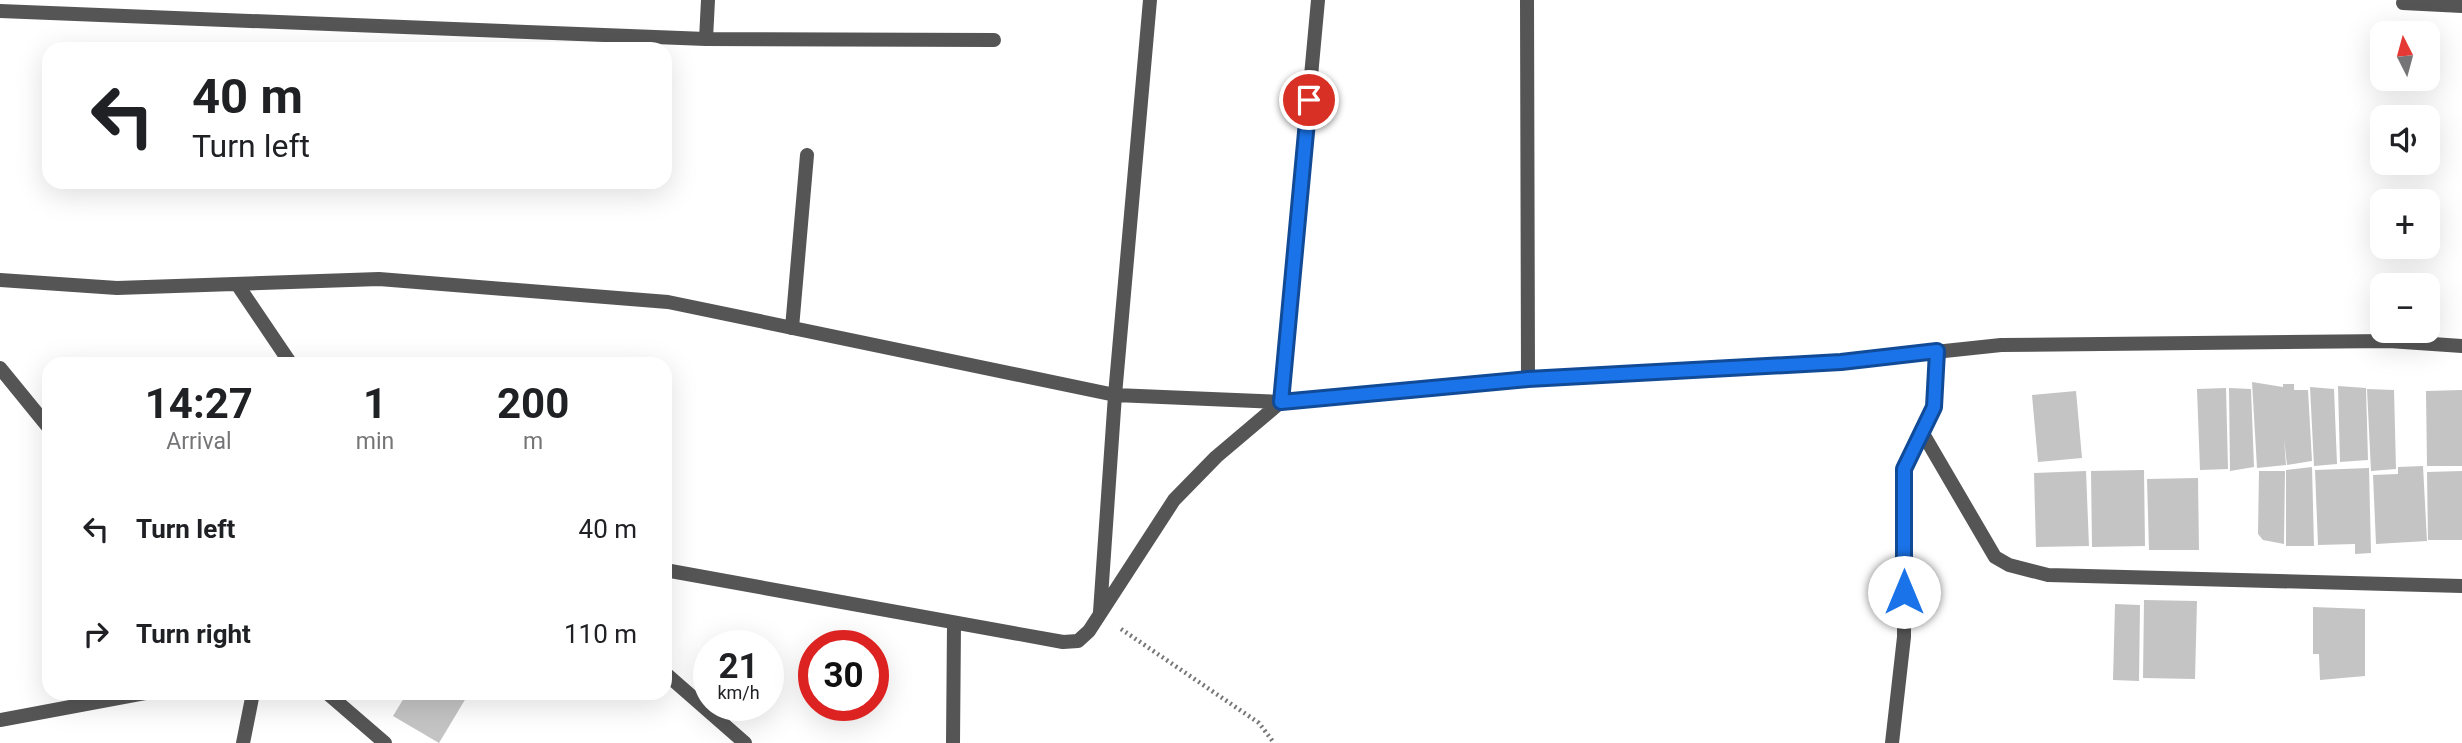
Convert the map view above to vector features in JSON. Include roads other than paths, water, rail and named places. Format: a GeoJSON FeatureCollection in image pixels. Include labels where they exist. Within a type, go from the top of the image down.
{"type":"FeatureCollection","features":[{"type":"Feature","properties":{"kind":"street"},"geometry":{"type":"LineString","coordinates":[[706,39],[708,0]]}},
{"type":"Feature","properties":{"kind":"street"},"geometry":{"type":"LineString","coordinates":[[1100,615],[1115,395],[1150,0]]}},
{"type":"Feature","properties":{"kind":"street"},"geometry":{"type":"LineString","coordinates":[[672,571],[954,624],[1078,641],[1100,615],[1174,500],[1216,457],[1281,402],[1318,0]]}},
{"type":"Feature","properties":{"kind":"street"},"geometry":{"type":"LineString","coordinates":[[1527,0],[1528,379]]}},
{"type":"Feature","properties":{"kind":"street"},"geometry":{"type":"LineString","coordinates":[[2403,3],[2462,6]]}},
{"type":"Feature","properties":{"kind":"street"},"geometry":{"type":"LineString","coordinates":[[0,11],[706,39],[994,40]]}},
{"type":"Feature","properties":{"kind":"street"},"geometry":{"type":"LineString","coordinates":[[792,328],[807,155]]}},
{"type":"Feature","properties":{"kind":"street"},"geometry":{"type":"LineString","coordinates":[[0,280],[117,288],[393,280],[668,302],[1115,395],[1281,402],[1528,379],[1841,362],[2001,345],[2389,341],[2462,346]]}},
{"type":"Feature","properties":{"kind":"street"},"geometry":{"type":"LineString","coordinates":[[237,284],[286,357]]}},
{"type":"Feature","properties":{"kind":"street"},"geometry":{"type":"LineString","coordinates":[[1892,743],[1904,637],[1904,469],[1937,396],[1937,351]]}},
{"type":"Feature","properties":{"kind":"street"},"geometry":{"type":"LineString","coordinates":[[0,368],[42,419]]}},
{"type":"Feature","properties":{"kind":"street"},"geometry":{"type":"LineString","coordinates":[[1922,432],[1995,557],[2024,571],[2048,575],[2462,586]]}},
{"type":"Feature","properties":{"kind":"street"},"geometry":{"type":"LineString","coordinates":[[953,743],[954,624]]}},
{"type":"Feature","properties":{"kind":"street"},"geometry":{"type":"LineString","coordinates":[[672,679],[745,743]]}},
{"type":"Feature","properties":{"kind":"street"},"geometry":{"type":"LineString","coordinates":[[0,720],[107,700]]}},
{"type":"Feature","properties":{"kind":"street"},"geometry":{"type":"LineString","coordinates":[[243,743],[252,700]]}},
{"type":"Feature","properties":{"kind":"street"},"geometry":{"type":"LineString","coordinates":[[335,700],[385,743]]}}]}
